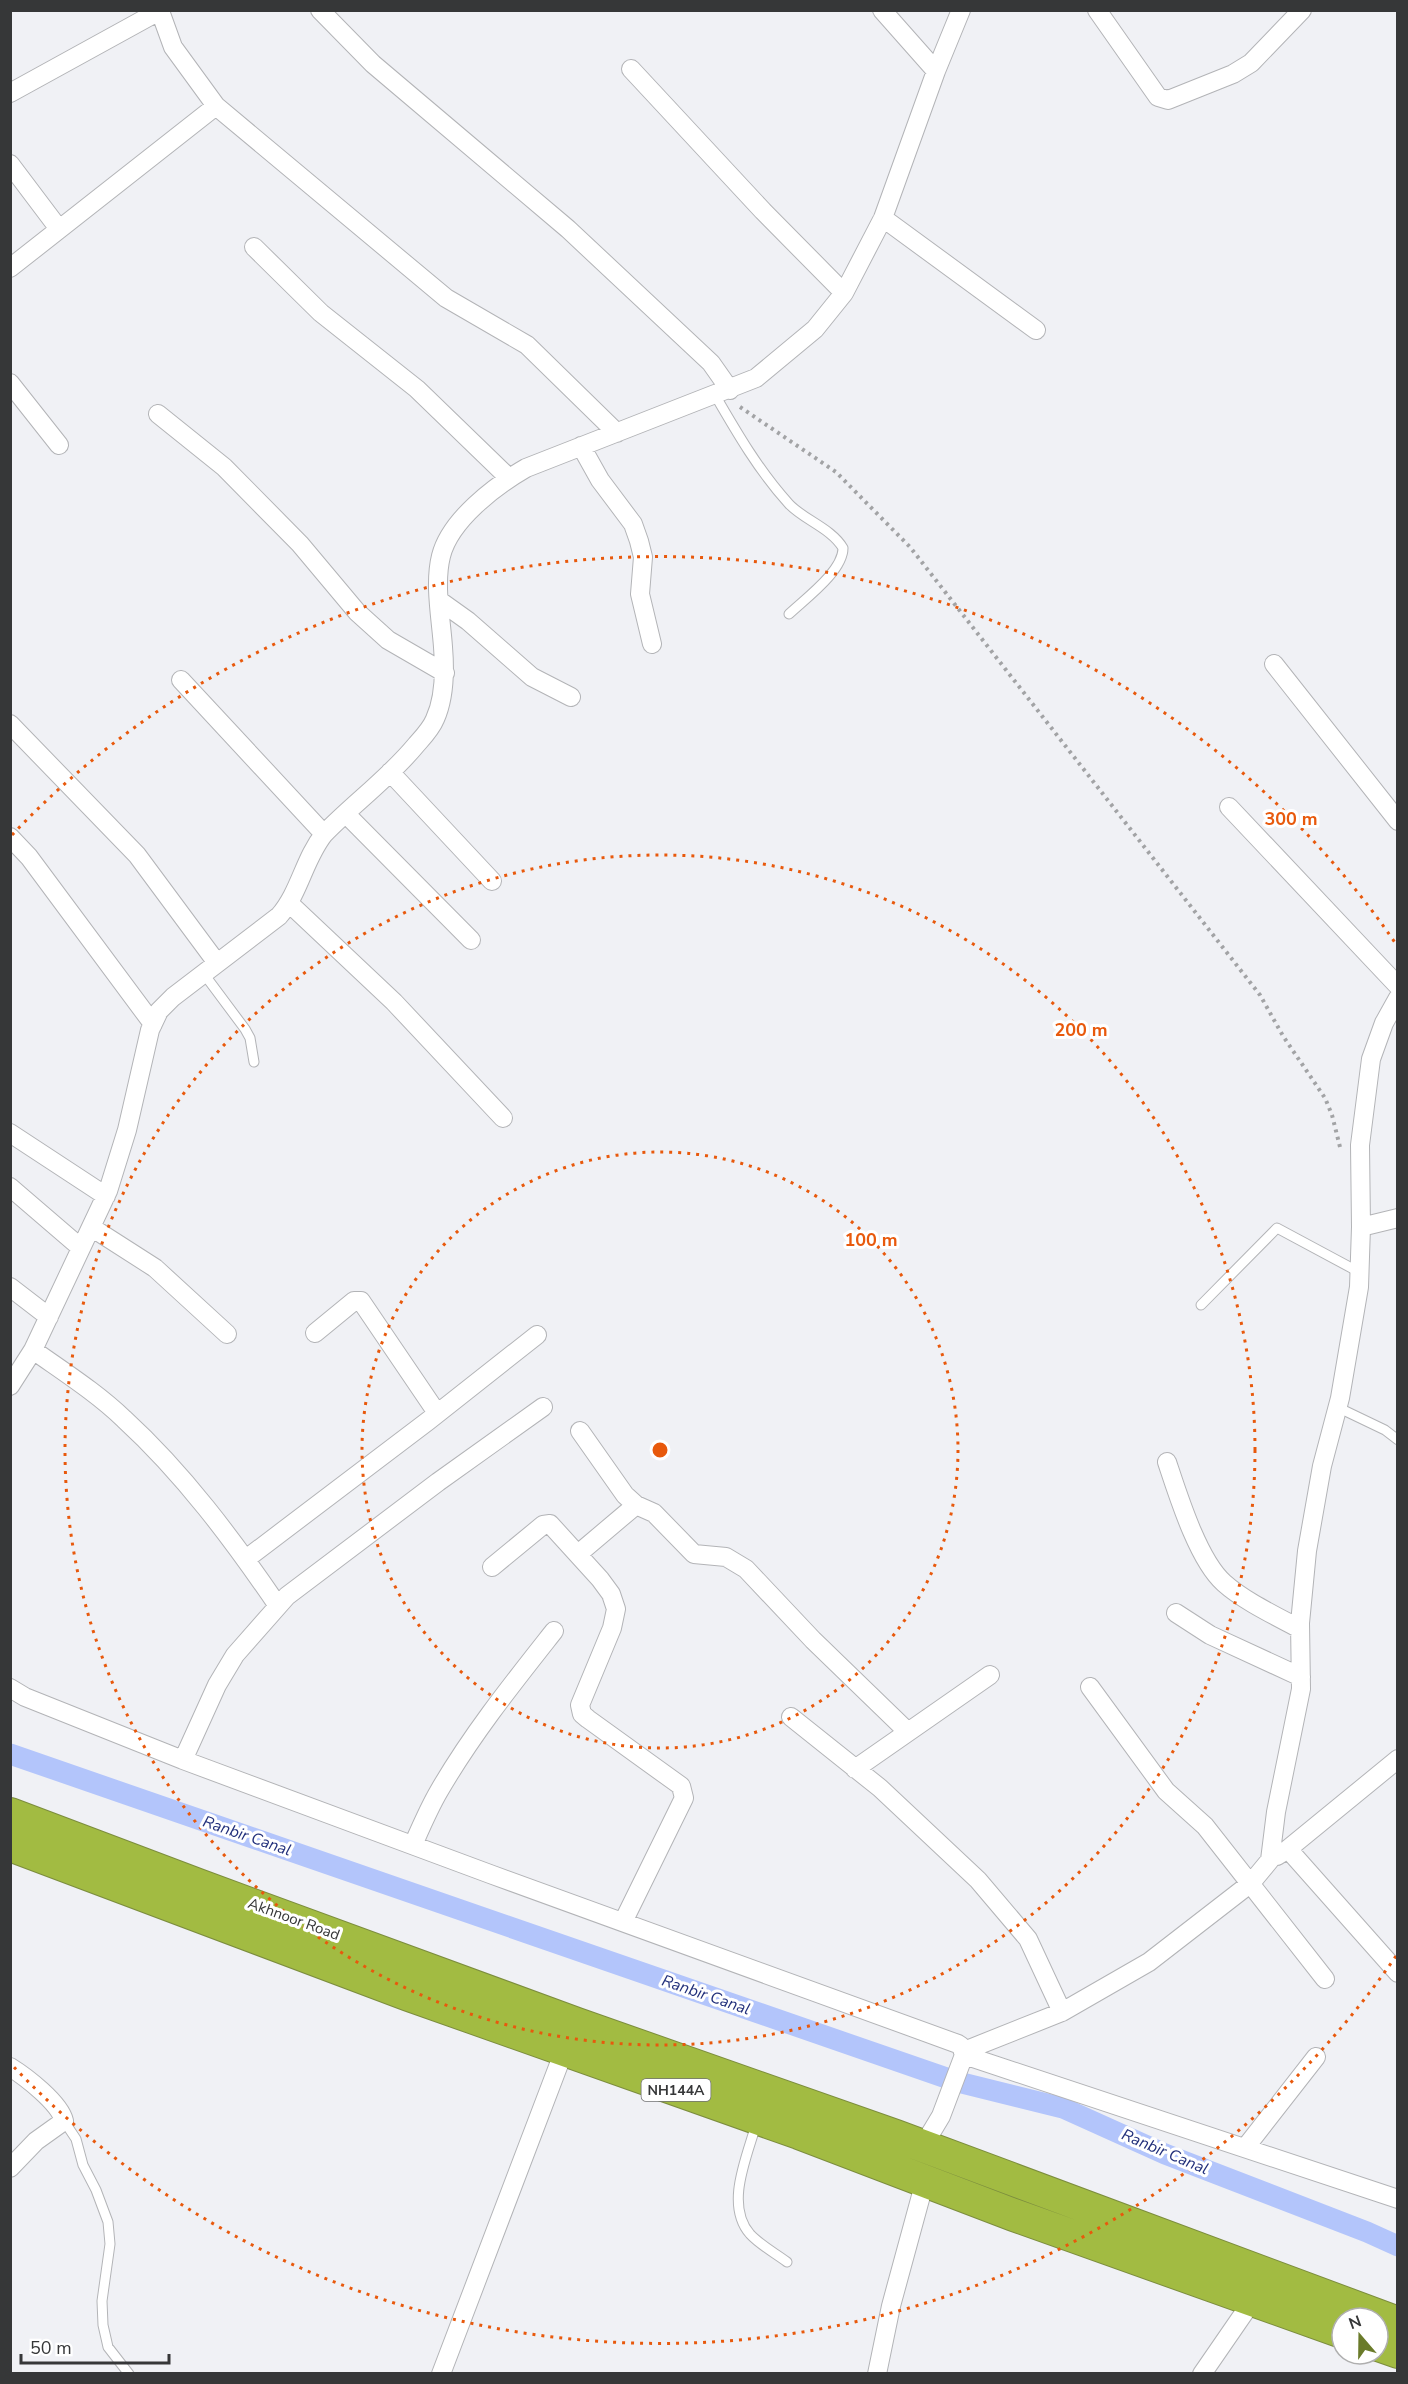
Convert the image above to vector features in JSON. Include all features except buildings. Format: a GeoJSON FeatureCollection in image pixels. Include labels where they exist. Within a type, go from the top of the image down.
{"type":"FeatureCollection","features":[{"type":"Feature","properties":{"kind":"highway","name":"Akhnoor Road"},"geometry":{"type":"LineString","coordinates":[[10,1814],[571,2037]]}},
{"type":"Feature","properties":{"kind":"highway","name":"NH144A"},"geometry":{"type":"LineString","coordinates":[[10,1845],[409,1995],[571,2037],[923,2146],[1398,2323]]}},
{"type":"Feature","properties":{"kind":"highway","name":"NH144A"},"geometry":{"type":"LineString","coordinates":[[571,2037],[757,2119],[1330,2328]]}},
{"type":"Feature","properties":{"kind":"street"},"geometry":{"type":"LineString","coordinates":[[320,10],[373,64],[568,229],[711,363],[721,393]]}},
{"type":"Feature","properties":{"kind":"street"},"geometry":{"type":"LineString","coordinates":[[882,10],[936,71]]}},
{"type":"Feature","properties":{"kind":"street"},"geometry":{"type":"LineString","coordinates":[[10,1386],[33,1350],[106,1196],[127,1130],[150,1030],[159,1011],[173,997],[279,916],[290,904],[315,845],[405,758],[435,720],[445,673],[439,575],[442,554],[454,530],[480,500],[526,468],[756,378],[816,329],[844,293],[883,218],[936,71],[961,10]]}},
{"type":"Feature","properties":{"kind":"street"},"geometry":{"type":"LineString","coordinates":[[1096,10],[1158,97],[1168,100],[1233,74],[1251,63],[1302,10]]}},
{"type":"Feature","properties":{"kind":"street"},"geometry":{"type":"LineString","coordinates":[[10,93],[160,11],[172,47],[216,106],[446,298],[527,345],[616,433]]}},
{"type":"Feature","properties":{"kind":"street"},"geometry":{"type":"LineString","coordinates":[[630,69],[763,211],[844,293]]}},
{"type":"Feature","properties":{"kind":"street"},"geometry":{"type":"LineString","coordinates":[[10,268],[216,106]]}},
{"type":"Feature","properties":{"kind":"street"},"geometry":{"type":"LineString","coordinates":[[10,164],[59,229]]}},
{"type":"Feature","properties":{"kind":"street"},"geometry":{"type":"LineString","coordinates":[[883,218],[1036,330]]}},
{"type":"Feature","properties":{"kind":"street"},"geometry":{"type":"LineString","coordinates":[[254,248],[321,313],[417,389],[509,478]]}},
{"type":"Feature","properties":{"kind":"street"},"geometry":{"type":"LineString","coordinates":[[10,383],[59,445]]}},
{"type":"Feature","properties":{"kind":"street"},"geometry":{"type":"LineString","coordinates":[[158,414],[224,466],[300,544],[357,612],[388,640],[445,673]]}},
{"type":"Feature","properties":{"kind":"street"},"geometry":{"type":"LineString","coordinates":[[581,446],[600,480],[633,524],[643,557],[640,594],[652,644]]}},
{"type":"Feature","properties":{"kind":"street"},"geometry":{"type":"LineString","coordinates":[[440,601],[468,621],[532,677],[571,698]]}},
{"type":"Feature","properties":{"kind":"street"},"geometry":{"type":"LineString","coordinates":[[1274,664],[1398,821]]}},
{"type":"Feature","properties":{"kind":"street"},"geometry":{"type":"LineString","coordinates":[[181,680],[324,834]]}},
{"type":"Feature","properties":{"kind":"street"},"geometry":{"type":"LineString","coordinates":[[10,724],[137,855],[210,968]]}},
{"type":"Feature","properties":{"kind":"street"},"geometry":{"type":"LineString","coordinates":[[390,772],[492,881]]}},
{"type":"Feature","properties":{"kind":"street"},"geometry":{"type":"LineString","coordinates":[[1229,807],[1398,986]]}},
{"type":"Feature","properties":{"kind":"street"},"geometry":{"type":"LineString","coordinates":[[346,814],[471,940]]}},
{"type":"Feature","properties":{"kind":"street"},"geometry":{"type":"LineString","coordinates":[[10,837],[29,857],[153,1023]]}},
{"type":"Feature","properties":{"kind":"street"},"geometry":{"type":"LineString","coordinates":[[290,904],[394,1002],[503,1118]]}},
{"type":"Feature","properties":{"kind":"street"},"geometry":{"type":"LineString","coordinates":[[1270,1860],[1276,1812],[1301,1689],[1300,1629],[1307,1551],[1359,1287],[1360,1145],[1371,1059],[1384,1023],[1398,998]]}},
{"type":"Feature","properties":{"kind":"street"},"geometry":{"type":"LineString","coordinates":[[10,1133],[106,1196]]}},
{"type":"Feature","properties":{"kind":"street"},"geometry":{"type":"LineString","coordinates":[[10,1187],[81,1248]]}},
{"type":"Feature","properties":{"kind":"street"},"geometry":{"type":"LineString","coordinates":[[1361,1227],[1398,1218]]}},
{"type":"Feature","properties":{"kind":"street"},"geometry":{"type":"LineString","coordinates":[[91,1227],[155,1268],[227,1334]]}},
{"type":"Feature","properties":{"kind":"street"},"geometry":{"type":"LineString","coordinates":[[10,1287],[49,1317]]}},
{"type":"Feature","properties":{"kind":"street"},"geometry":{"type":"LineString","coordinates":[[315,1333],[354,1301],[361,1301],[437,1413]]}},
{"type":"Feature","properties":{"kind":"street"},"geometry":{"type":"LineString","coordinates":[[246,1558],[537,1335]]}},
{"type":"Feature","properties":{"kind":"street"},"geometry":{"type":"LineString","coordinates":[[33,1350],[107,1404],[160,1453],[246,1558],[278,1605]]}},
{"type":"Feature","properties":{"kind":"street"},"geometry":{"type":"LineString","coordinates":[[183,1760],[217,1685],[235,1655],[286,1596],[543,1407]]}},
{"type":"Feature","properties":{"kind":"street"},"geometry":{"type":"LineString","coordinates":[[579,1431],[625,1495],[636,1505],[654,1513],[694,1554],[726,1557],[746,1569],[813,1640],[908,1732]]}},
{"type":"Feature","properties":{"kind":"street"},"geometry":{"type":"LineString","coordinates":[[1167,1461],[1184,1514],[1216,1574],[1231,1589],[1300,1629]]}},
{"type":"Feature","properties":{"kind":"street"},"geometry":{"type":"LineString","coordinates":[[578,1554],[636,1505]]}},
{"type":"Feature","properties":{"kind":"street"},"geometry":{"type":"LineString","coordinates":[[492,1567],[547,1524],[553,1526],[611,1594],[616,1609],[612,1628],[579,1705],[582,1714],[681,1786],[684,1793],[684,1798],[623,1922]]}},
{"type":"Feature","properties":{"kind":"street"},"geometry":{"type":"LineString","coordinates":[[1176,1613],[1210,1635],[1301,1677]]}},
{"type":"Feature","properties":{"kind":"street"},"geometry":{"type":"LineString","coordinates":[[413,1845],[438,1794],[461,1755],[494,1708],[554,1631]]}},
{"type":"Feature","properties":{"kind":"street"},"geometry":{"type":"LineString","coordinates":[[855,1769],[990,1675]]}},
{"type":"Feature","properties":{"kind":"street"},"geometry":{"type":"LineString","coordinates":[[1090,1687],[1166,1791],[1205,1826],[1325,1979]]}},
{"type":"Feature","properties":{"kind":"street"},"geometry":{"type":"LineString","coordinates":[[10,1688],[25,1697],[183,1760],[958,2044],[963,2056],[940,2116],[923,2146]]}},
{"type":"Feature","properties":{"kind":"street"},"geometry":{"type":"LineString","coordinates":[[791,1717],[880,1788],[978,1880],[1028,1939],[1062,2012]]}},
{"type":"Feature","properties":{"kind":"street"},"geometry":{"type":"LineString","coordinates":[[963,2056],[1062,2012],[1149,1962],[1251,1883],[1270,1860],[1288,1849],[1398,1760]]}},
{"type":"Feature","properties":{"kind":"street"},"geometry":{"type":"LineString","coordinates":[[1288,1849],[1398,1973]]}},
{"type":"Feature","properties":{"kind":"street"},"geometry":{"type":"LineString","coordinates":[[441,2373],[571,2037]]}},
{"type":"Feature","properties":{"kind":"street"},"geometry":{"type":"LineString","coordinates":[[963,2056],[1398,2199]]}},
{"type":"Feature","properties":{"kind":"street"},"geometry":{"type":"LineString","coordinates":[[1245,2148],[1316,2057]]}},
{"type":"Feature","properties":{"kind":"street"},"geometry":{"type":"LineString","coordinates":[[10,2067],[42,2093],[62,2114],[64,2121],[30,2147],[10,2168]]}},
{"type":"Feature","properties":{"kind":"street"},"geometry":{"type":"LineString","coordinates":[[877,2373],[891,2306],[925,2181]]}},
{"type":"Feature","properties":{"kind":"street"},"geometry":{"type":"LineString","coordinates":[[1202,2373],[1254,2300]]}},
{"type":"Feature","properties":{"kind":"lane"},"geometry":{"type":"LineString","coordinates":[[721,393],[768,480],[791,506],[834,537],[843,548],[841,559],[834,571],[789,614]]}},
{"type":"Feature","properties":{"kind":"lane"},"geometry":{"type":"LineString","coordinates":[[210,968],[250,1038],[254,1062]]}},
{"type":"Feature","properties":{"kind":"lane"},"geometry":{"type":"LineString","coordinates":[[1201,1305],[1277,1228],[1359,1272]]}},
{"type":"Feature","properties":{"kind":"lane"},"geometry":{"type":"LineString","coordinates":[[1337,1407],[1385,1430],[1398,1440]]}},
{"type":"Feature","properties":{"kind":"lane"},"geometry":{"type":"LineString","coordinates":[[757,2119],[737,2195],[738,2210],[748,2233],[788,2262]]}},
{"type":"Feature","properties":{"kind":"lane"},"geometry":{"type":"LineString","coordinates":[[64,2121],[76,2139],[83,2165],[96,2190],[108,2222],[110,2244],[102,2301],[103,2325],[108,2347],[129,2373]]}},
{"type":"Feature","properties":{"kind":"path"},"geometry":{"type":"LineString","coordinates":[[721,393],[836,472],[910,547],[1260,995],[1283,1036],[1325,1098],[1332,1115],[1341,1154]]}},
{"type":"Feature","properties":{"kind":"waterway","name":"Ranbir Canal"},"geometry":{"type":"LineString","coordinates":[[10,1754],[958,2082],[1063,2108],[1165,2154],[1398,2246]]}}]}
